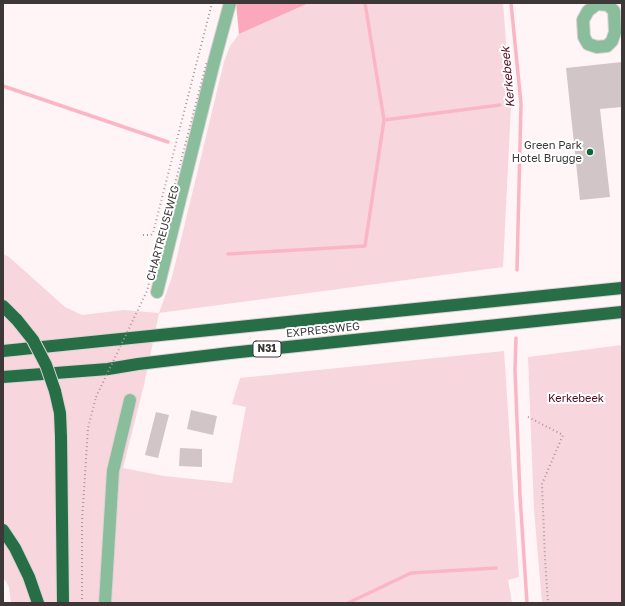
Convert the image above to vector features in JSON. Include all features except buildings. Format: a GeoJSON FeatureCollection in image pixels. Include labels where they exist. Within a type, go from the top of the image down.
{"type":"FeatureCollection","features":[{"type":"Feature","properties":{"kind":"highway","name":"EXPRESSWEG"},"geometry":{"type":"LineString","coordinates":[[3,351],[622,288]]}},
{"type":"Feature","properties":{"kind":"highway"},"geometry":{"type":"LineString","coordinates":[[3,306],[17,320],[32,340],[46,365],[55,391],[60,413],[63,603]]}},
{"type":"Feature","properties":{"kind":"highway","name":"EXPRESSWEG"},"geometry":{"type":"LineString","coordinates":[[3,377],[108,369],[230,353],[622,312]]}},
{"type":"Feature","properties":{"kind":"highway"},"geometry":{"type":"LineString","coordinates":[[3,530],[15,548],[24,566],[38,603]]}},
{"type":"Feature","properties":{"kind":"street","name":"CHARTREUSEWEG"},"geometry":{"type":"LineString","coordinates":[[157,292],[230,3]]}},
{"type":"Feature","properties":{"kind":"street"},"geometry":{"type":"LineString","coordinates":[[105,603],[113,471],[130,400]]}},
{"type":"Feature","properties":{"kind":"path"},"geometry":{"type":"LineString","coordinates":[[143,235],[151,235],[153,233],[212,3]]}},
{"type":"Feature","properties":{"kind":"path","name":"CHARTREUSEWEG"},"geometry":{"type":"LineString","coordinates":[[82,603],[82,520],[88,428],[96,397],[147,291],[207,61]]}},
{"type":"Feature","properties":{"kind":"path"},"geometry":{"type":"LineString","coordinates":[[528,417],[563,435],[542,484],[548,603]]}},
{"type":"Feature","properties":{"kind":"green space"},"geometry":{"type":"Polygon","coordinates":[[[309,3],[503,3],[511,105],[503,267],[159,313],[172,277],[224,62],[230,46],[239,34],[309,3]]]}},
{"type":"Feature","properties":{"kind":"green space"},"geometry":{"type":"Polygon","coordinates":[[[3,254],[9,257],[65,307],[82,315],[124,310],[159,313],[144,385],[123,468],[164,476],[232,483],[246,407],[232,404],[240,378],[504,351],[519,577],[508,580],[512,603],[11,603],[9,587],[3,577],[3,254]]]}},
{"type":"Feature","properties":{"kind":"green space","name":"Kerkebeek"},"geometry":{"type":"Polygon","coordinates":[[[622,345],[622,603],[542,603],[534,510],[528,357],[622,345]]]}},
{"type":"Feature","properties":{"kind":"shaded area"},"geometry":{"type":"Polygon","coordinates":[[[236,3],[309,3],[239,34],[236,3]]]}},
{"type":"Feature","properties":{"kind":"waterway"},"geometry":{"type":"LineString","coordinates":[[228,254],[365,246],[384,120],[365,3]]}},
{"type":"Feature","properties":{"kind":"waterway","name":"Kerkebeek"},"geometry":{"type":"LineString","coordinates":[[511,3],[521,104],[517,270]]}},
{"type":"Feature","properties":{"kind":"waterway"},"geometry":{"type":"LineString","coordinates":[[3,86],[168,142]]}},
{"type":"Feature","properties":{"kind":"waterway"},"geometry":{"type":"LineString","coordinates":[[384,120],[500,105]]}},
{"type":"Feature","properties":{"kind":"waterway","name":"Kerkebeek"},"geometry":{"type":"LineString","coordinates":[[516,338],[515,370],[520,496],[527,603]]}},
{"type":"Feature","properties":{"kind":"waterway"},"geometry":{"type":"LineString","coordinates":[[348,603],[411,573],[496,568]]}},
{"type":"Feature","properties":{"kind":"place","name":"Green Park Hotel Brugge"},"geometry":{"type":"Point","coordinates":[590,152]}}]}
